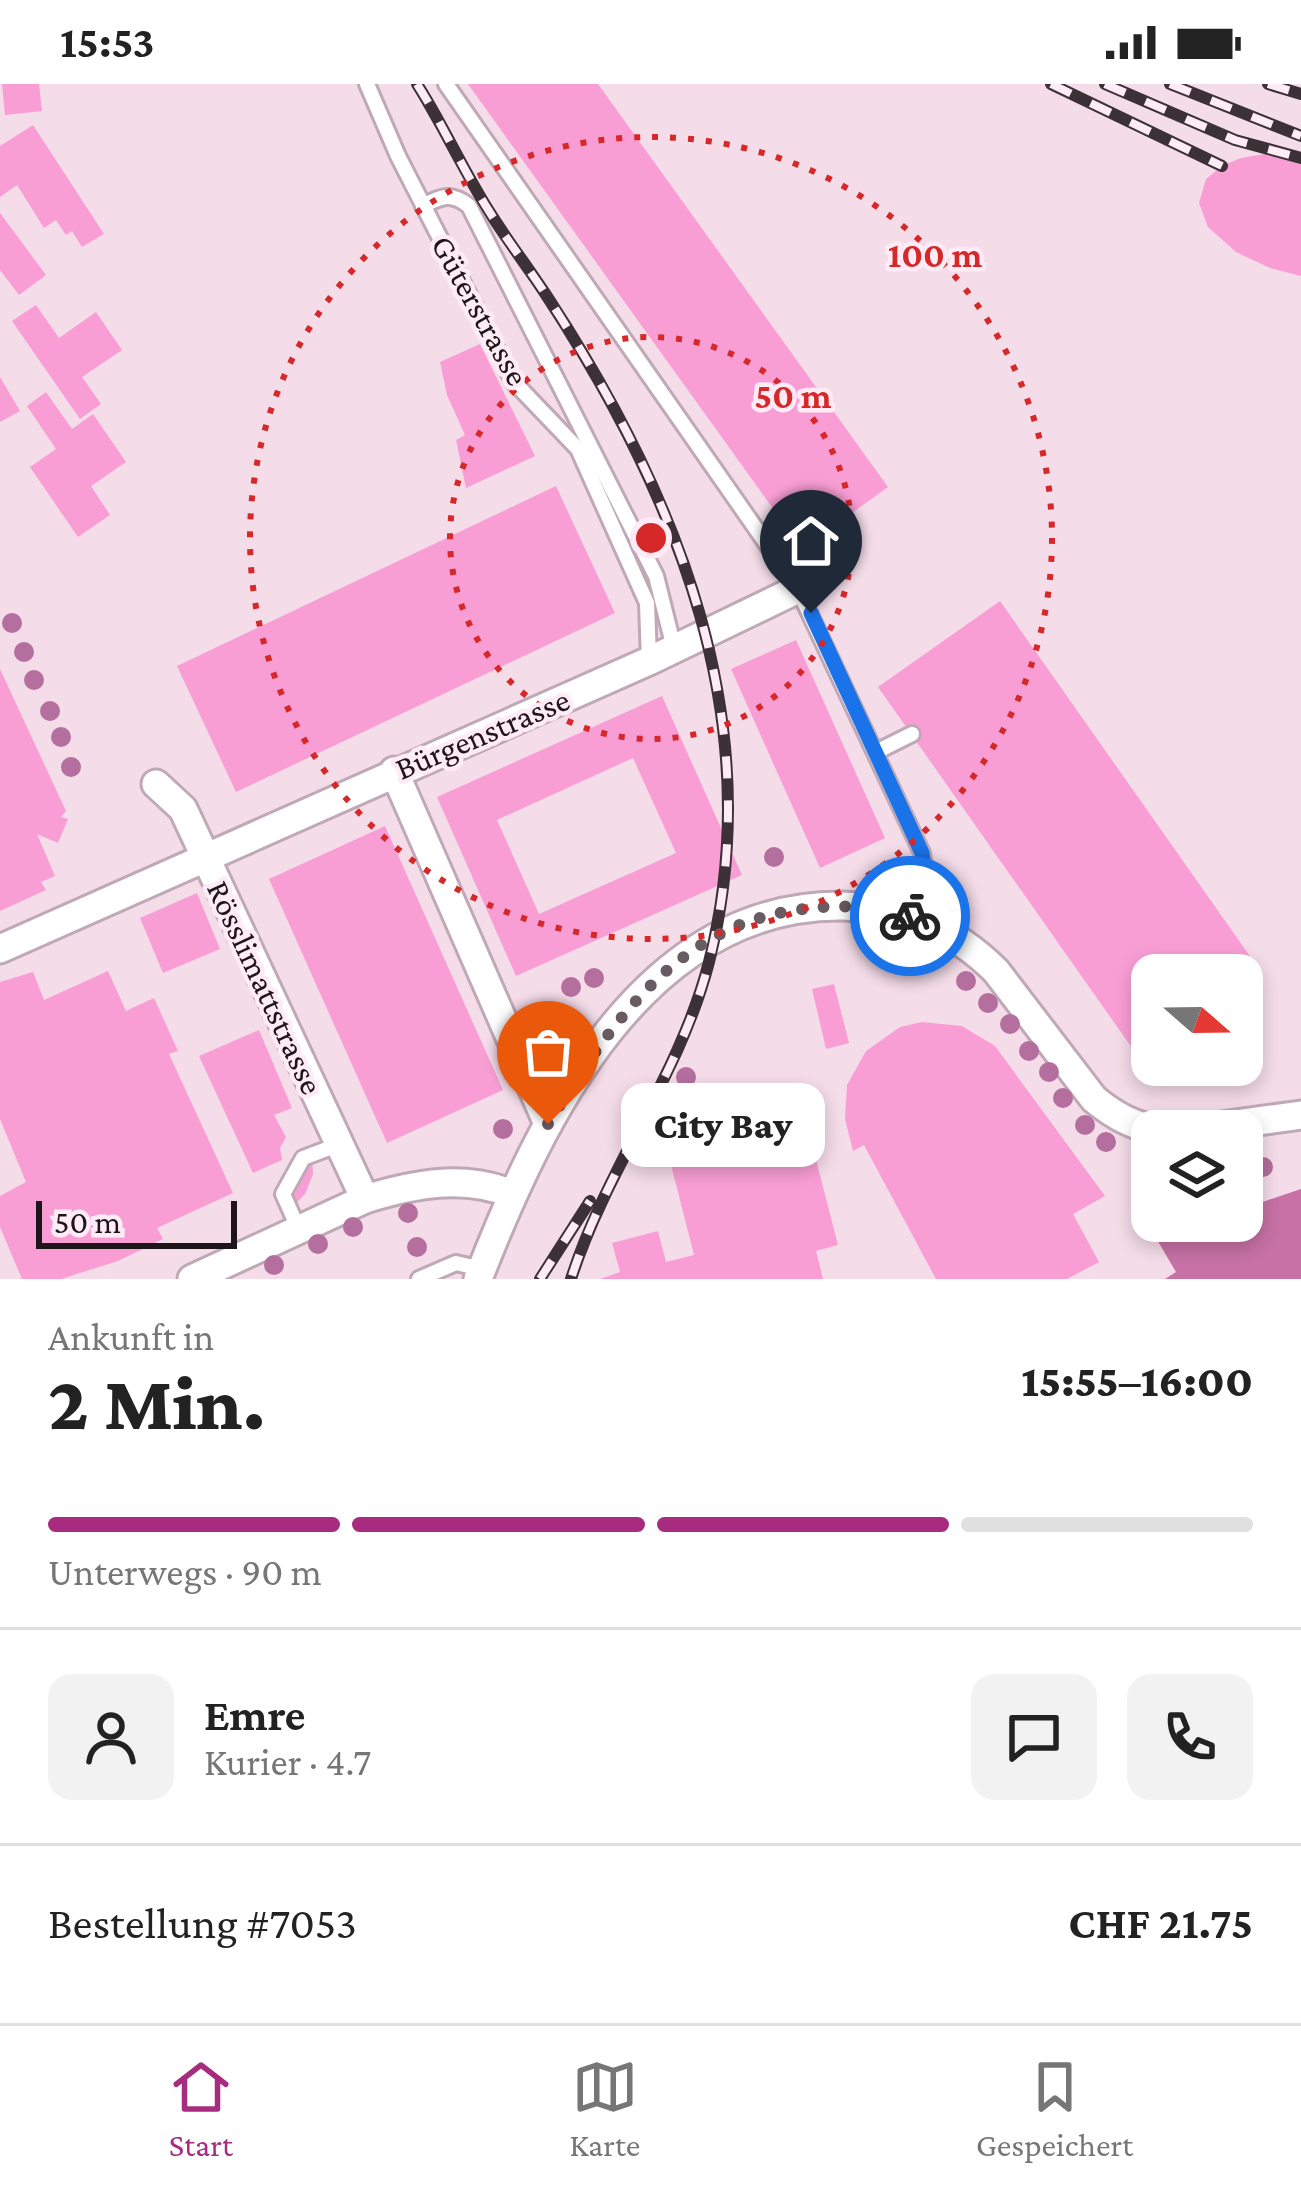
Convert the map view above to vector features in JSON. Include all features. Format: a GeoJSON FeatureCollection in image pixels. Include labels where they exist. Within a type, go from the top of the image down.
{"type":"FeatureCollection","features":[{"type":"Feature","properties":{"kind":"street","name":"Bürgenstrasse"},"geometry":{"type":"LineString","coordinates":[[0,949],[799,589]]}},
{"type":"Feature","properties":{"kind":"street"},"geometry":{"type":"LineString","coordinates":[[394,771],[548,1124]]}},
{"type":"Feature","properties":{"kind":"street","name":"Rösslimattstrasse"},"geometry":{"type":"LineString","coordinates":[[156,784],[183,809],[365,1198]]}},
{"type":"Feature","properties":{"kind":"street"},"geometry":{"type":"LineString","coordinates":[[480,1274],[512,1194],[548,1124],[628,1009],[664,970],[715,935],[754,918],[830,906],[886,910],[921,920],[963,941],[996,971],[1094,1100],[1131,1123]]}},
{"type":"Feature","properties":{"kind":"street"},"geometry":{"type":"LineString","coordinates":[[1263,1120],[1301,1115]]}},
{"type":"Feature","properties":{"kind":"street"},"geometry":{"type":"LineString","coordinates":[[192,1279],[365,1198],[436,1182],[472,1184],[512,1194]]}},
{"type":"Feature","properties":{"kind":"lane","name":"Güterstrasse"},"geometry":{"type":"LineString","coordinates":[[367,84],[513,381],[578,448],[647,603],[661,655]]}},
{"type":"Feature","properties":{"kind":"lane"},"geometry":{"type":"LineString","coordinates":[[446,84],[799,589],[926,868],[929,896],[921,920]]}},
{"type":"Feature","properties":{"kind":"lane"},"geometry":{"type":"LineString","coordinates":[[423,206],[441,196],[458,196],[469,206],[656,576],[661,655]]}},
{"type":"Feature","properties":{"kind":"lane"},"geometry":{"type":"LineString","coordinates":[[876,752],[912,734]]}},
{"type":"Feature","properties":{"kind":"lane"},"geometry":{"type":"LineString","coordinates":[[299,1229],[283,1194],[303,1158],[340,1144]]}},
{"type":"Feature","properties":{"kind":"lane"},"geometry":{"type":"LineString","coordinates":[[419,1279],[457,1263],[480,1274]]}},
{"type":"Feature","properties":{"kind":"shaded area"},"geometry":{"type":"Polygon","coordinates":[[[1301,1189],[1301,1279],[1165,1279],[1176,1272],[1158,1242],[1263,1242],[1263,1202],[1301,1189]]]}},
{"type":"Feature","properties":{"kind":"building"},"geometry":{"type":"Polygon","coordinates":[[[2,84],[39,84],[42,111],[5,115],[2,84]]]}},
{"type":"Feature","properties":{"kind":"building"},"geometry":{"type":"Polygon","coordinates":[[[468,84],[598,84],[888,487],[802,549],[468,84]]]}},
{"type":"Feature","properties":{"kind":"building"},"geometry":{"type":"Polygon","coordinates":[[[33,125],[104,234],[82,247],[72,231],[66,235],[56,220],[44,228],[17,185],[0,197],[0,146],[33,125]]]}},
{"type":"Feature","properties":{"kind":"building"},"geometry":{"type":"Polygon","coordinates":[[[1283,151],[1301,154],[1301,276],[1236,252],[1208,227],[1199,203],[1206,179],[1222,166],[1283,151]]]}},
{"type":"Feature","properties":{"kind":"building"},"geometry":{"type":"Polygon","coordinates":[[[0,213],[46,275],[19,295],[0,270],[0,213]]]}},
{"type":"Feature","properties":{"kind":"building"},"geometry":{"type":"Polygon","coordinates":[[[36,305],[59,338],[96,312],[122,350],[82,377],[101,404],[80,419],[12,321],[36,305]]]}},
{"type":"Feature","properties":{"kind":"building"},"geometry":{"type":"Polygon","coordinates":[[[480,344],[535,456],[466,488],[456,440],[465,435],[447,395],[440,362],[480,344]]]}},
{"type":"Feature","properties":{"kind":"building"},"geometry":{"type":"Polygon","coordinates":[[[0,377],[20,411],[0,422],[0,377]]]}},
{"type":"Feature","properties":{"kind":"building"},"geometry":{"type":"Polygon","coordinates":[[[46,392],[72,429],[93,414],[126,462],[91,486],[110,515],[78,537],[30,467],[56,449],[27,406],[46,392]]]}},
{"type":"Feature","properties":{"kind":"building"},"geometry":{"type":"Polygon","coordinates":[[[556,486],[615,613],[236,792],[177,666],[556,486]]]}},
{"type":"Feature","properties":{"kind":"building"},"geometry":{"type":"Polygon","coordinates":[[[1000,601],[1248,954],[1131,954],[1131,1046],[878,687],[1000,601]]]}},
{"type":"Feature","properties":{"kind":"building"},"geometry":{"type":"Polygon","coordinates":[[[796,640],[885,838],[820,868],[731,669],[796,640]]]}},
{"type":"Feature","properties":{"kind":"building"},"geometry":{"type":"Polygon","coordinates":[[[0,669],[66,811],[61,817],[68,819],[58,843],[37,834],[55,876],[41,882],[46,890],[0,911],[0,669]]]}},
{"type":"Feature","properties":{"kind":"building"},"geometry":{"type":"Polygon","coordinates":[[[662,696],[742,875],[516,976],[437,797],[662,696]],[[633,758],[497,820],[539,914],[676,853],[633,758]]]}},
{"type":"Feature","properties":{"kind":"building"},"geometry":{"type":"Polygon","coordinates":[[[385,826],[503,1090],[387,1143],[269,879],[385,826]]]}},
{"type":"Feature","properties":{"kind":"building"},"geometry":{"type":"Polygon","coordinates":[[[197,893],[220,949],[163,973],[140,918],[197,893]]]}},
{"type":"Feature","properties":{"kind":"building"},"geometry":{"type":"Polygon","coordinates":[[[108,971],[126,1011],[154,998],[178,1051],[169,1054],[233,1193],[157,1228],[163,1239],[118,1261],[61,1279],[22,1279],[0,1227],[0,1196],[26,1182],[0,1119],[0,982],[33,972],[44,1000],[108,971]]]}},
{"type":"Feature","properties":{"kind":"building"},"geometry":{"type":"Polygon","coordinates":[[[834,984],[849,1043],[826,1049],[812,989],[834,984]]]}},
{"type":"Feature","properties":{"kind":"building"},"geometry":{"type":"Polygon","coordinates":[[[922,1022],[962,1026],[995,1046],[1105,1196],[1073,1214],[1099,1262],[1067,1279],[936,1279],[864,1145],[853,1151],[845,1119],[847,1085],[866,1051],[900,1027],[922,1022]]]}},
{"type":"Feature","properties":{"kind":"building"},"geometry":{"type":"Polygon","coordinates":[[[259,1030],[292,1108],[274,1115],[286,1137],[280,1148],[282,1160],[253,1173],[199,1056],[259,1030]]]}},
{"type":"Feature","properties":{"kind":"building"},"geometry":{"type":"Polygon","coordinates":[[[806,1121],[838,1245],[816,1251],[823,1279],[600,1279],[620,1272],[612,1243],[658,1231],[666,1262],[694,1255],[669,1157],[806,1121]]]}},
{"type":"Feature","properties":{"kind":"building"},"geometry":{"type":"Polygon","coordinates":[[[304,1150],[312,1154],[313,1174],[305,1194],[294,1205],[283,1183],[295,1156],[304,1150]]]}},
{"type":"Feature","properties":{"kind":"railway"},"geometry":{"type":"LineString","coordinates":[[417,84],[489,211],[596,376],[638,454],[673,534],[700,616],[719,700],[728,786],[725,873],[709,962],[680,1044],[603,1199],[571,1279]]}},
{"type":"Feature","properties":{"kind":"railway"},"geometry":{"type":"LineString","coordinates":[[1051,84],[1222,166]]}},
{"type":"Feature","properties":{"kind":"railway"},"geometry":{"type":"LineString","coordinates":[[1105,84],[1235,140],[1301,158]]}},
{"type":"Feature","properties":{"kind":"railway"},"geometry":{"type":"LineString","coordinates":[[1170,84],[1301,136]]}},
{"type":"Feature","properties":{"kind":"railway"},"geometry":{"type":"LineString","coordinates":[[1268,84],[1301,94]]}},
{"type":"Feature","properties":{"kind":"railway"},"geometry":{"type":"LineString","coordinates":[[540,1279],[590,1201]]}},
{"type":"Feature","properties":{"kind":"way so far"},"geometry":{"type":"LineString","coordinates":[[548,1124],[628,1009],[664,970],[715,935],[754,918],[810,908],[856,906],[910,916]]}},
{"type":"Feature","properties":{"kind":"place","name":"City Bay"},"geometry":{"type":"Point","coordinates":[548,1124]}},
{"type":"Feature","properties":{"kind":"route"},"geometry":{"type":"LineString","coordinates":[[811,613],[922,853],[929,896],[921,920],[910,916]]}}]}
